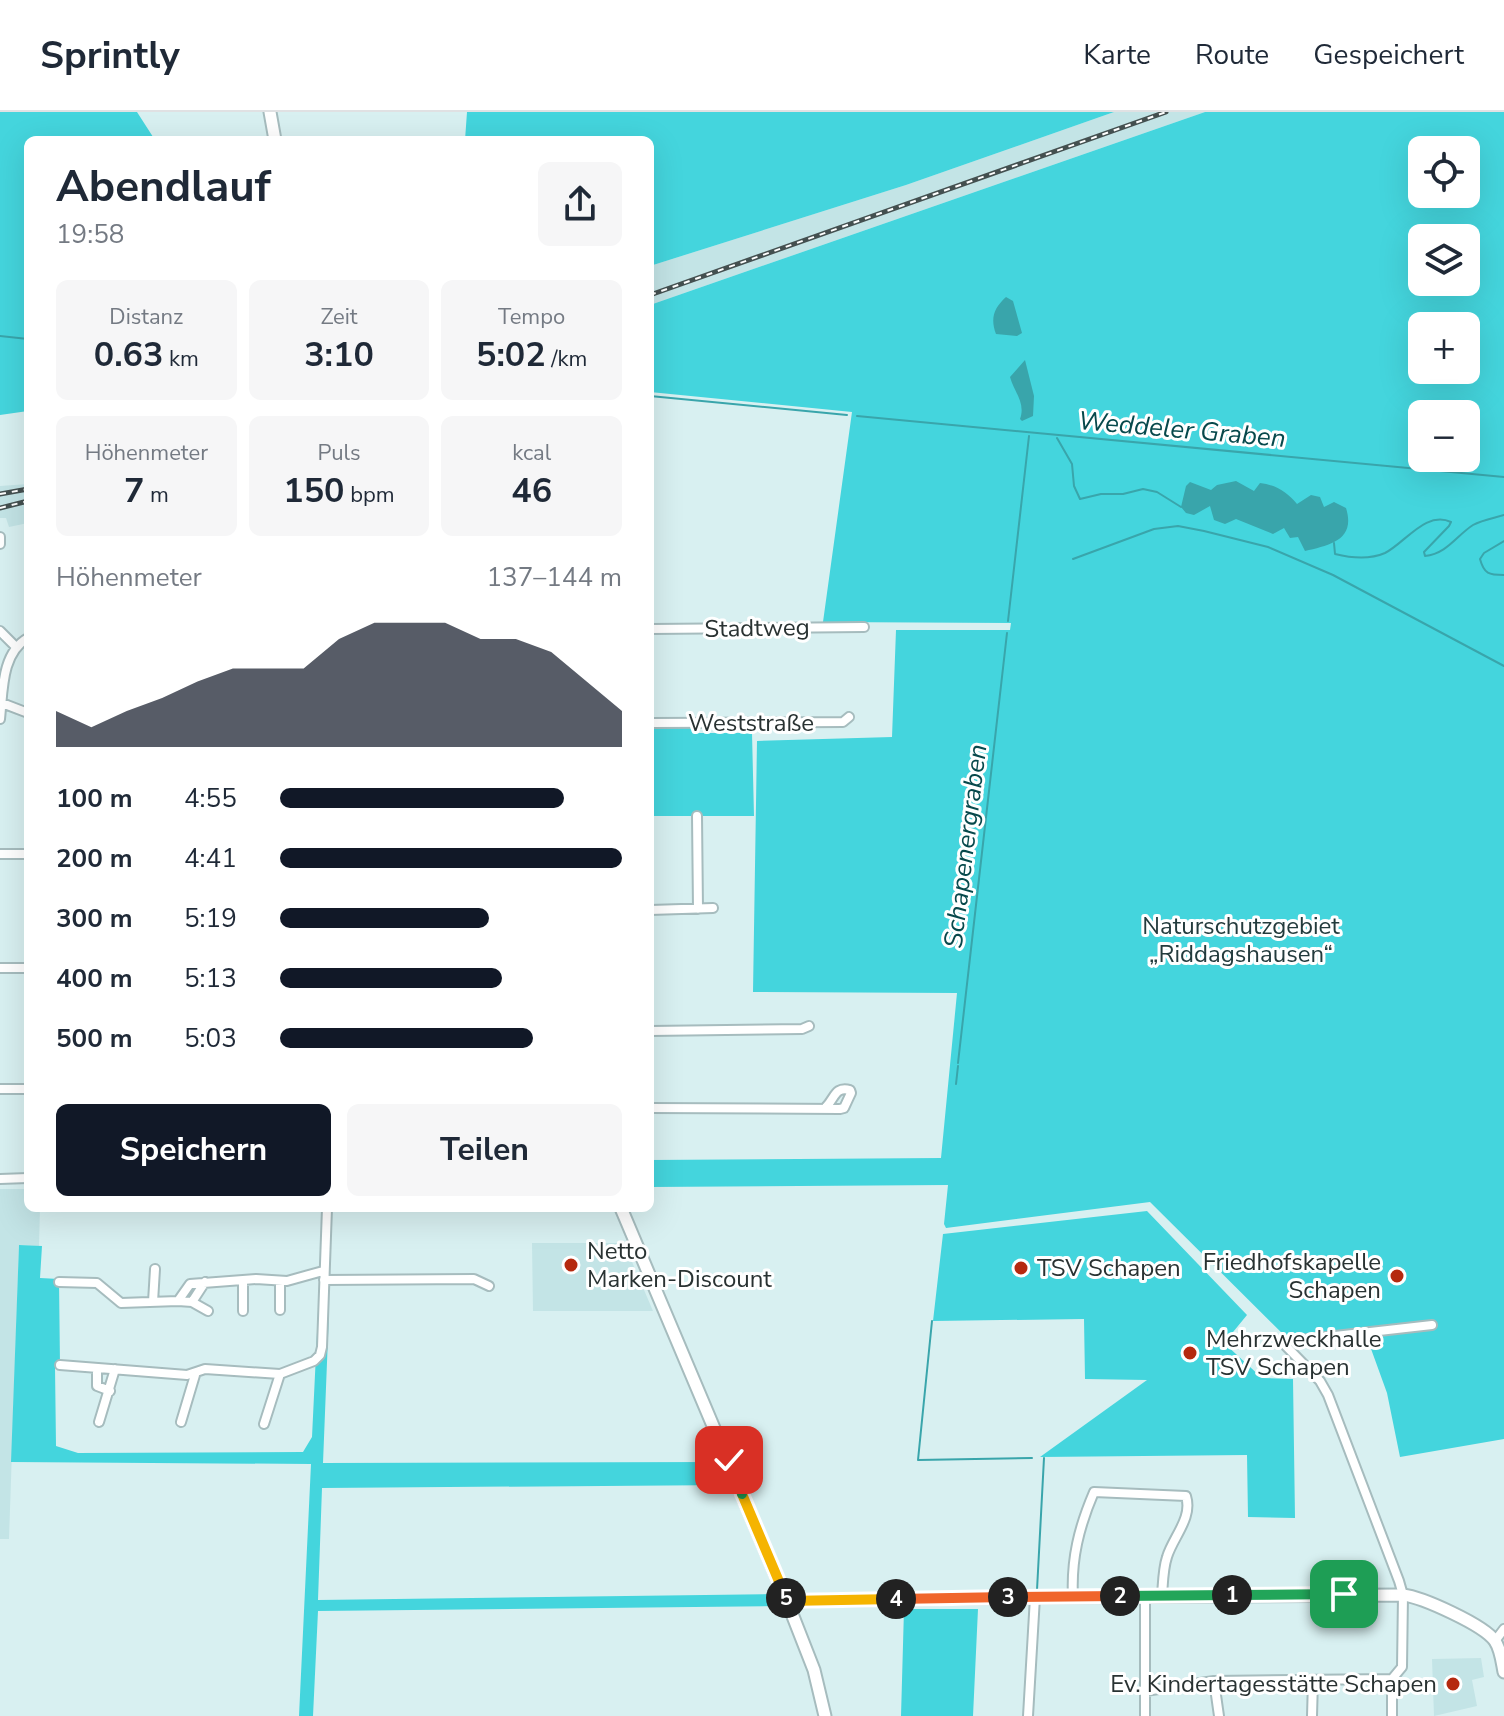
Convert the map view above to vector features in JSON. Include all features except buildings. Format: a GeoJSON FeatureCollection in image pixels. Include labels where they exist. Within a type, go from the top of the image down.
{"type":"FeatureCollection","features":[{"type":"Feature","properties":{"kind":"street"},"geometry":{"type":"LineString","coordinates":[[270,112],[274,136]]}},
{"type":"Feature","properties":{"kind":"street"},"geometry":{"type":"LineString","coordinates":[[0,537],[0,544]]}},
{"type":"Feature","properties":{"kind":"street","name":"Stadtweg"},"geometry":{"type":"LineString","coordinates":[[654,629],[864,627]]}},
{"type":"Feature","properties":{"kind":"street"},"geometry":{"type":"LineString","coordinates":[[0,631],[16,647]]}},
{"type":"Feature","properties":{"kind":"street"},"geometry":{"type":"LineString","coordinates":[[0,719],[7,666],[16,647],[24,641]]}},
{"type":"Feature","properties":{"kind":"street"},"geometry":{"type":"LineString","coordinates":[[2,703],[24,711]]}},
{"type":"Feature","properties":{"kind":"street","name":"Weststraße"},"geometry":{"type":"LineString","coordinates":[[654,723],[843,722],[849,717]]}},
{"type":"Feature","properties":{"kind":"street"},"geometry":{"type":"LineString","coordinates":[[697,816],[698,909]]}},
{"type":"Feature","properties":{"kind":"street"},"geometry":{"type":"LineString","coordinates":[[0,854],[24,854]]}},
{"type":"Feature","properties":{"kind":"street"},"geometry":{"type":"LineString","coordinates":[[654,910],[713,908]]}},
{"type":"Feature","properties":{"kind":"street"},"geometry":{"type":"LineString","coordinates":[[0,968],[24,968]]}},
{"type":"Feature","properties":{"kind":"street"},"geometry":{"type":"LineString","coordinates":[[654,1031],[802,1029],[809,1026]]}},
{"type":"Feature","properties":{"kind":"street"},"geometry":{"type":"LineString","coordinates":[[0,1089],[24,1089]]}},
{"type":"Feature","properties":{"kind":"street"},"geometry":{"type":"LineString","coordinates":[[654,1108],[826,1107]]}},
{"type":"Feature","properties":{"kind":"street"},"geometry":{"type":"LineString","coordinates":[[0,1179],[24,1178]]}},
{"type":"Feature","properties":{"kind":"street"},"geometry":{"type":"LineString","coordinates":[[60,1365],[195,1375],[205,1369],[280,1374],[305,1366],[320,1355],[327,1212]]}},
{"type":"Feature","properties":{"kind":"street"},"geometry":{"type":"LineString","coordinates":[[623,1212],[787,1601],[814,1670],[825,1716]]}},
{"type":"Feature","properties":{"kind":"street"},"geometry":{"type":"LineString","coordinates":[[153,1302],[155,1269]]}},
{"type":"Feature","properties":{"kind":"street"},"geometry":{"type":"LineString","coordinates":[[178,1301],[190,1284],[256,1279],[280,1281],[324,1275],[474,1279],[489,1286]]}},
{"type":"Feature","properties":{"kind":"street"},"geometry":{"type":"LineString","coordinates":[[280,1281],[280,1310]]}},
{"type":"Feature","properties":{"kind":"street"},"geometry":{"type":"LineString","coordinates":[[59,1282],[97,1283],[121,1303],[192,1302],[208,1311]]}},
{"type":"Feature","properties":{"kind":"street"},"geometry":{"type":"LineString","coordinates":[[192,1302],[205,1282]]}},
{"type":"Feature","properties":{"kind":"street"},"geometry":{"type":"LineString","coordinates":[[243,1282],[243,1311]]}},
{"type":"Feature","properties":{"kind":"street"},"geometry":{"type":"LineString","coordinates":[[1392,1716],[1392,1679],[1402,1667],[1403,1595],[1328,1395],[1320,1381],[1282,1342],[1432,1325]]}},
{"type":"Feature","properties":{"kind":"street"},"geometry":{"type":"LineString","coordinates":[[97,1368],[97,1386],[110,1391]]}},
{"type":"Feature","properties":{"kind":"street"},"geometry":{"type":"LineString","coordinates":[[99,1422],[115,1369]]}},
{"type":"Feature","properties":{"kind":"street"},"geometry":{"type":"LineString","coordinates":[[264,1424],[280,1374]]}},
{"type":"Feature","properties":{"kind":"street"},"geometry":{"type":"LineString","coordinates":[[181,1422],[195,1375]]}},
{"type":"Feature","properties":{"kind":"street"},"geometry":{"type":"LineString","coordinates":[[1073,1597],[1075,1546],[1094,1492],[1186,1496],[1188,1499],[1186,1515],[1167,1557],[1162,1596]]}},
{"type":"Feature","properties":{"kind":"street"},"geometry":{"type":"LineString","coordinates":[[787,1601],[1403,1595],[1479,1627],[1499,1640]]}},
{"type":"Feature","properties":{"kind":"street"},"geometry":{"type":"LineString","coordinates":[[1145,1596],[1145,1716]]}},
{"type":"Feature","properties":{"kind":"street"},"geometry":{"type":"LineString","coordinates":[[1028,1716],[1035,1597]]}},
{"type":"Feature","properties":{"kind":"street"},"geometry":{"type":"LineString","coordinates":[[1504,1629],[1499,1640],[1504,1672]]}},
{"type":"Feature","properties":{"kind":"street"},"geometry":{"type":"LineString","coordinates":[[1145,1691],[1214,1681],[1392,1679]]}},
{"type":"Feature","properties":{"kind":"street"},"geometry":{"type":"LineString","coordinates":[[1312,1716],[1313,1680]]}},
{"type":"Feature","properties":{"kind":"street"},"geometry":{"type":"LineString","coordinates":[[1214,1681],[1219,1716]]}},
{"type":"Feature","properties":{"kind":"shaded area"},"geometry":{"type":"Polygon","coordinates":[[[1114,112],[1205,112],[654,304],[654,265],[906,185],[1114,112]]]}},
{"type":"Feature","properties":{"kind":"shaded area"},"geometry":{"type":"Polygon","coordinates":[[[1006,297],[1013,301],[1022,333],[1017,336],[996,334],[994,328],[994,314],[1006,297]]]}},
{"type":"Feature","properties":{"kind":"shaded area"},"geometry":{"type":"Polygon","coordinates":[[[1025,360],[1034,396],[1033,416],[1022,421],[1021,403],[1010,377],[1025,360]]]}},
{"type":"Feature","properties":{"kind":"shaded area"},"geometry":{"type":"Polygon","coordinates":[[[1236,481],[1254,491],[1260,483],[1271,485],[1297,504],[1311,495],[1320,497],[1324,507],[1334,502],[1346,508],[1348,519],[1344,534],[1332,543],[1305,551],[1298,537],[1290,538],[1284,528],[1273,534],[1236,519],[1225,524],[1214,520],[1210,506],[1194,515],[1186,513],[1181,507],[1186,486],[1190,482],[1211,490],[1217,485],[1236,481]]]}},
{"type":"Feature","properties":{"kind":"shaded area"},"geometry":{"type":"Polygon","coordinates":[[[24,484],[24,524],[9,527],[6,518],[0,518],[0,486],[24,484]]]}},
{"type":"Feature","properties":{"kind":"shaded area"},"geometry":{"type":"Polygon","coordinates":[[[0,1189],[24,1189],[24,1212],[40,1212],[39,1246],[19,1245],[9,1539],[0,1539],[0,1189]]]}},
{"type":"Feature","properties":{"kind":"shaded area"},"geometry":{"type":"Polygon","coordinates":[[[532,1243],[624,1243],[653,1311],[533,1311],[532,1243]]]}},
{"type":"Feature","properties":{"kind":"shaded area","name":"Ev. Kindertagesstätte Schapen"},"geometry":{"type":"Polygon","coordinates":[[[1481,1658],[1484,1677],[1472,1680],[1477,1706],[1434,1716],[1432,1659],[1481,1658]]]}},
{"type":"Feature","properties":{"kind":"green space"},"geometry":{"type":"Polygon","coordinates":[[[0,112],[137,112],[152,136],[24,136],[24,412],[0,415],[0,112]]]}},
{"type":"Feature","properties":{"kind":"green space"},"geometry":{"type":"Polygon","coordinates":[[[467,112],[1114,112],[906,185],[654,265],[654,136],[465,136],[467,112]]]}},
{"type":"Feature","properties":{"kind":"green space","name":"Naturschutzgebiet „Riddagshausen“"},"geometry":{"type":"Polygon","coordinates":[[[1205,112],[1504,112],[1504,1439],[1400,1457],[1387,1393],[1366,1335],[1292,1343],[1150,1202],[946,1228],[948,1185],[654,1187],[654,1160],[941,1158],[957,993],[753,992],[757,741],[892,737],[896,630],[1010,630],[1011,623],[823,622],[852,412],[654,392],[654,304],[1205,112]]]}},
{"type":"Feature","properties":{"kind":"green space"},"geometry":{"type":"Polygon","coordinates":[[[698,726],[698,733],[752,733],[754,816],[654,816],[654,727],[698,726]]]}},
{"type":"Feature","properties":{"kind":"green space"},"geometry":{"type":"Polygon","coordinates":[[[1147,1211],[1247,1315],[1224,1343],[1262,1378],[1293,1379],[1295,1518],[1248,1517],[1247,1455],[1040,1457],[1147,1380],[1085,1379],[1084,1319],[933,1321],[943,1234],[1147,1211]]]}},
{"type":"Feature","properties":{"kind":"green space"},"geometry":{"type":"Polygon","coordinates":[[[19,1245],[42,1246],[40,1278],[59,1279],[60,1366],[55,1367],[56,1446],[78,1453],[303,1452],[312,1437],[318,1312],[329,1312],[323,1463],[720,1462],[731,1485],[322,1488],[318,1600],[775,1594],[781,1606],[318,1611],[313,1716],[299,1716],[311,1464],[11,1462],[19,1245]]]}},
{"type":"Feature","properties":{"kind":"green space"},"geometry":{"type":"Polygon","coordinates":[[[904,1609],[978,1609],[973,1716],[901,1716],[904,1609]]]}},
{"type":"Feature","properties":{"kind":"waterway","name":"Weddeler Graben"},"geometry":{"type":"LineString","coordinates":[[0,336],[24,339]]}},
{"type":"Feature","properties":{"kind":"waterway","name":"Weddeler Graben"},"geometry":{"type":"LineString","coordinates":[[654,396],[847,415]]}},
{"type":"Feature","properties":{"kind":"waterway","name":"Weddeler Graben"},"geometry":{"type":"LineString","coordinates":[[857,416],[1504,477]]}},
{"type":"Feature","properties":{"kind":"waterway","name":"Schapenergraben"},"geometry":{"type":"LineString","coordinates":[[1008,621],[1029,436]]}},
{"type":"Feature","properties":{"kind":"waterway"},"geometry":{"type":"LineString","coordinates":[[1057,438],[1072,464],[1074,486],[1080,499],[1143,489],[1157,492],[1181,507]]}},
{"type":"Feature","properties":{"kind":"waterway"},"geometry":{"type":"LineString","coordinates":[[1334,543],[1335,554],[1373,557],[1393,548],[1424,524],[1442,519],[1451,522],[1424,552],[1425,556],[1433,555],[1473,525],[1504,515]]}},
{"type":"Feature","properties":{"kind":"waterway"},"geometry":{"type":"LineString","coordinates":[[1073,559],[1154,529],[1178,526],[1204,531],[1268,547],[1333,575],[1504,666]]}},
{"type":"Feature","properties":{"kind":"waterway"},"geometry":{"type":"LineString","coordinates":[[1504,541],[1480,559],[1488,573],[1504,575]]}},
{"type":"Feature","properties":{"kind":"waterway","name":"Schapenergraben"},"geometry":{"type":"LineString","coordinates":[[958,1063],[1007,633]]}},
{"type":"Feature","properties":{"kind":"waterway","name":"Schapenergraben"},"geometry":{"type":"LineString","coordinates":[[956,1084],[958,1066]]}},
{"type":"Feature","properties":{"kind":"waterway","name":"Schapenergraben"},"geometry":{"type":"LineString","coordinates":[[932,1321],[918,1460],[1032,1458]]}},
{"type":"Feature","properties":{"kind":"waterway","name":"Schapenergraben"},"geometry":{"type":"LineString","coordinates":[[1037,1590],[1044,1458]]}},
{"type":"Feature","properties":{"kind":"railway"},"geometry":{"type":"LineString","coordinates":[[654,294],[1166,112]]}},
{"type":"Feature","properties":{"kind":"railway"},"geometry":{"type":"LineString","coordinates":[[0,494],[24,490]]}},
{"type":"Feature","properties":{"kind":"railway"},"geometry":{"type":"LineString","coordinates":[[0,508],[24,502]]}},
{"type":"Feature","properties":{"kind":"place","name":"Netto Marken-Discount"},"geometry":{"type":"Point","coordinates":[571,1265]}},
{"type":"Feature","properties":{"kind":"place","name":"TSV Schapen"},"geometry":{"type":"Point","coordinates":[1021,1268]}},
{"type":"Feature","properties":{"kind":"place","name":"Friedhofskapelle Schapen"},"geometry":{"type":"Point","coordinates":[1397,1276]}},
{"type":"Feature","properties":{"kind":"place","name":"Mehrzweckhalle TSV Schapen"},"geometry":{"type":"Point","coordinates":[1190,1353]}},
{"type":"Feature","properties":{"kind":"place","name":"Ev. Kindertagesstätte Schapen"},"geometry":{"type":"Point","coordinates":[1453,1684]}},
{"type":"Feature","properties":{"kind":"route"},"geometry":{"type":"LineString","coordinates":[[729,1460],[787,1601],[1344,1594]]}}]}
